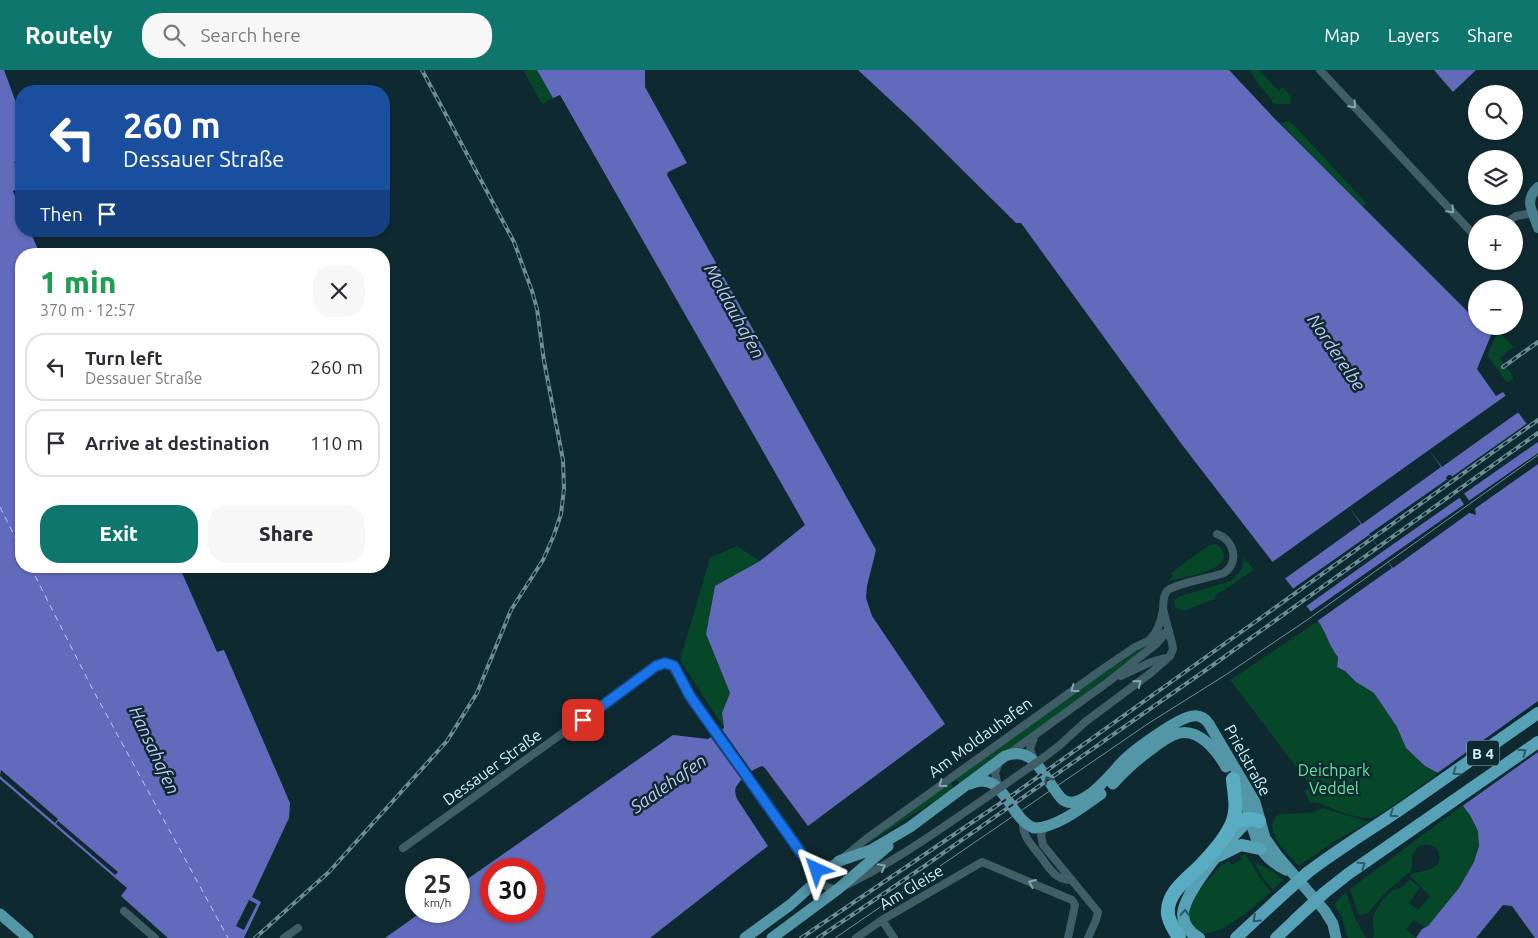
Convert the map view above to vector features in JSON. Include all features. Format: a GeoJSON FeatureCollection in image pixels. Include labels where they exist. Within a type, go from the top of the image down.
{"type":"FeatureCollection","features":[{"type":"Feature","properties":{"kind":"highway","name":"B 4"},"geometry":{"type":"LineString","coordinates":[[1235,938],[1276,900],[1332,853],[1427,791],[1538,713]]}},
{"type":"Feature","properties":{"kind":"highway","name":"B 4"},"geometry":{"type":"LineString","coordinates":[[1276,938],[1324,893],[1348,874],[1538,742]]}},
{"type":"Feature","properties":{"kind":"highway"},"geometry":{"type":"LineString","coordinates":[[1179,938],[1169,918],[1168,909],[1171,899],[1213,851],[1231,825],[1236,806],[1233,779]]}},
{"type":"Feature","properties":{"kind":"highway"},"geometry":{"type":"LineString","coordinates":[[1231,825],[1237,821],[1256,818]]}},
{"type":"Feature","properties":{"kind":"highway"},"geometry":{"type":"LineString","coordinates":[[1199,938],[1191,933],[1186,924],[1184,910],[1196,883],[1238,830],[1256,818]]}},
{"type":"Feature","properties":{"kind":"highway"},"geometry":{"type":"LineString","coordinates":[[1215,859],[1241,845],[1261,849]]}},
{"type":"Feature","properties":{"kind":"main road"},"geometry":{"type":"LineString","coordinates":[[1538,187],[1532,193],[1530,199],[1530,204],[1536,210],[1538,228]]}},
{"type":"Feature","properties":{"kind":"main road","name":"Prielstraße"},"geometry":{"type":"LineString","coordinates":[[1063,800],[1070,803],[1076,802],[1100,786],[1128,756],[1181,720],[1189,716],[1198,716],[1207,721],[1255,802],[1256,818]]}},
{"type":"Feature","properties":{"kind":"main road","name":"Prielstraße"},"geometry":{"type":"LineString","coordinates":[[1048,825],[1070,815],[1106,791],[1134,762],[1168,738],[1179,733],[1191,734],[1204,740],[1220,757],[1256,818]]}},
{"type":"Feature","properties":{"kind":"main road"},"geometry":{"type":"LineString","coordinates":[[772,938],[838,889],[910,827],[1005,756],[1021,753],[1035,761],[1063,800],[1058,815],[1048,825],[1034,828],[1023,822],[1002,785],[982,780],[969,784]]}},
{"type":"Feature","properties":{"kind":"main road"},"geometry":{"type":"LineString","coordinates":[[1256,818],[1255,839],[1261,849],[1268,859],[1292,873]]}},
{"type":"Feature","properties":{"kind":"main road"},"geometry":{"type":"LineString","coordinates":[[1256,818],[1269,846],[1326,911],[1333,924],[1336,938]]}},
{"type":"Feature","properties":{"kind":"main road"},"geometry":{"type":"LineString","coordinates":[[839,861],[871,850],[910,827]]}},
{"type":"Feature","properties":{"kind":"main road","name":"Am Moldauhafen"},"geometry":{"type":"LineString","coordinates":[[745,938],[822,881],[839,861]]}},
{"type":"Feature","properties":{"kind":"main road"},"geometry":{"type":"LineString","coordinates":[[0,914],[28,938]]}},
{"type":"Feature","properties":{"kind":"street"},"geometry":{"type":"LineString","coordinates":[[1320,70],[1468,227]]}},
{"type":"Feature","properties":{"kind":"street"},"geometry":{"type":"LineString","coordinates":[[1519,215],[1536,210]]}},
{"type":"Feature","properties":{"kind":"street"},"geometry":{"type":"LineString","coordinates":[[1149,640],[1153,637],[1159,626],[1165,595],[1172,587],[1224,573],[1230,568],[1234,554],[1231,546],[1228,540],[1217,534]]}},
{"type":"Feature","properties":{"kind":"street"},"geometry":{"type":"LineString","coordinates":[[804,857],[813,874],[832,889],[838,889],[893,861],[1060,745],[1085,722],[1145,678],[1170,656],[1173,649],[1163,609]]}},
{"type":"Feature","properties":{"kind":"street"},"geometry":{"type":"LineString","coordinates":[[1002,785],[994,773],[997,765],[1005,756],[1108,682],[1156,644],[1168,631]]}},
{"type":"Feature","properties":{"kind":"street","name":"Am Moldauhafen"},"geometry":{"type":"LineString","coordinates":[[839,861],[863,841],[1104,668],[1149,640],[1168,631]]}},
{"type":"Feature","properties":{"kind":"street"},"geometry":{"type":"LineString","coordinates":[[1108,682],[1151,662],[1170,656]]}},
{"type":"Feature","properties":{"kind":"street","name":"Dessauer Straße"},"geometry":{"type":"LineString","coordinates":[[403,848],[662,663],[672,664],[677,668],[690,696],[804,857]]}},
{"type":"Feature","properties":{"kind":"street"},"geometry":{"type":"LineString","coordinates":[[1035,736],[1030,745],[1035,761]]}},
{"type":"Feature","properties":{"kind":"street"},"geometry":{"type":"LineString","coordinates":[[1023,822],[1024,833],[1047,867],[1061,878],[1072,880]]}},
{"type":"Feature","properties":{"kind":"street"},"geometry":{"type":"LineString","coordinates":[[1048,825],[1041,835],[1043,845],[1095,908],[1098,916],[1088,938]]}},
{"type":"Feature","properties":{"kind":"street"},"geometry":{"type":"LineString","coordinates":[[767,938],[824,893],[822,881],[812,864],[804,857]]}},
{"type":"Feature","properties":{"kind":"street"},"geometry":{"type":"LineString","coordinates":[[812,864],[823,867],[839,861]]}},
{"type":"Feature","properties":{"kind":"street","name":"Am Gleise"},"geometry":{"type":"LineString","coordinates":[[856,938],[882,920],[982,862],[1069,899],[1075,905],[1068,938]]}},
{"type":"Feature","properties":{"kind":"street"},"geometry":{"type":"LineString","coordinates":[[124,911],[155,938]]}},
{"type":"Feature","properties":{"kind":"street"},"geometry":{"type":"LineString","coordinates":[[882,920],[894,938]]}},
{"type":"Feature","properties":{"kind":"street"},"geometry":{"type":"LineString","coordinates":[[284,938],[298,928]]}},
{"type":"Feature","properties":{"kind":"green space"},"geometry":{"type":"Polygon","coordinates":[[[523,70],[537,70],[553,98],[542,104],[523,70]]]}},
{"type":"Feature","properties":{"kind":"green space"},"geometry":{"type":"Polygon","coordinates":[[[1250,70],[1259,70],[1279,91],[1283,87],[1291,96],[1290,104],[1275,104],[1272,102],[1250,70]]]}},
{"type":"Feature","properties":{"kind":"green space"},"geometry":{"type":"Polygon","coordinates":[[[1290,121],[1366,203],[1363,207],[1280,123],[1290,121]]]}},
{"type":"Feature","properties":{"kind":"green space"},"geometry":{"type":"Polygon","coordinates":[[[1497,335],[1502,335],[1514,347],[1500,358],[1514,378],[1507,383],[1487,355],[1497,335]]]}},
{"type":"Feature","properties":{"kind":"green space"},"geometry":{"type":"Polygon","coordinates":[[[1215,544],[1219,546],[1224,554],[1222,562],[1217,566],[1201,573],[1168,581],[1173,576],[1171,573],[1209,545],[1215,544]]]}},
{"type":"Feature","properties":{"kind":"green space"},"geometry":{"type":"Polygon","coordinates":[[[737,546],[760,561],[715,586],[706,634],[730,693],[722,713],[724,728],[680,660],[710,558],[737,546]]]}},
{"type":"Feature","properties":{"kind":"green space"},"geometry":{"type":"Polygon","coordinates":[[[1244,558],[1254,570],[1215,596],[1215,599],[1183,611],[1175,607],[1174,600],[1180,596],[1231,581],[1241,570],[1244,558]]]}},
{"type":"Feature","properties":{"kind":"green space","name":"Deichpark Veddel"},"geometry":{"type":"Polygon","coordinates":[[[1318,621],[1338,657],[1337,667],[1374,693],[1397,727],[1406,748],[1425,766],[1438,773],[1384,812],[1369,818],[1349,815],[1316,802],[1310,803],[1304,791],[1309,788],[1307,781],[1230,680],[1318,621]]]}},
{"type":"Feature","properties":{"kind":"green space"},"geometry":{"type":"Polygon","coordinates":[[[1153,642],[1038,730],[960,784],[956,779],[1103,673],[1153,642]]]}},
{"type":"Feature","properties":{"kind":"green space"},"geometry":{"type":"Polygon","coordinates":[[[951,783],[954,788],[869,843],[869,841],[951,783]]]}},
{"type":"Feature","properties":{"kind":"green space"},"geometry":{"type":"Polygon","coordinates":[[[1463,805],[1476,825],[1479,844],[1476,856],[1463,882],[1428,926],[1425,927],[1414,920],[1406,929],[1416,938],[1373,938],[1373,918],[1380,903],[1388,894],[1402,887],[1410,879],[1420,888],[1409,903],[1418,910],[1430,896],[1410,876],[1435,867],[1439,858],[1438,850],[1425,844],[1418,847],[1412,856],[1411,871],[1386,892],[1367,914],[1359,915],[1350,889],[1463,805]]]}},
{"type":"Feature","properties":{"kind":"green space"},"geometry":{"type":"Polygon","coordinates":[[[1323,808],[1369,822],[1333,842],[1299,866],[1278,841],[1272,826],[1274,820],[1280,814],[1310,813],[1323,808]]]}},
{"type":"Feature","properties":{"kind":"green space"},"geometry":{"type":"Polygon","coordinates":[[[1245,854],[1271,892],[1248,912],[1228,925],[1207,933],[1198,933],[1187,917],[1197,893],[1221,865],[1229,861],[1232,865],[1242,859],[1240,856],[1245,854]]]}},
{"type":"Feature","properties":{"kind":"green space"},"geometry":{"type":"Polygon","coordinates":[[[1255,862],[1275,873],[1283,880],[1273,890],[1262,877],[1255,862]]]}},
{"type":"Feature","properties":{"kind":"green space"},"geometry":{"type":"Polygon","coordinates":[[[1346,892],[1356,920],[1366,938],[1348,938],[1342,918],[1334,904],[1346,892]]]}},
{"type":"Feature","properties":{"kind":"water","name":"Hansahafen"},"geometry":{"type":"Polygon","coordinates":[[[0,70],[4,70],[15,100],[15,190],[13,191],[15,196],[15,237],[33,237],[37,248],[15,248],[15,573],[182,573],[217,652],[224,650],[290,803],[289,818],[252,897],[261,902],[244,938],[168,938],[121,896],[127,888],[0,779],[0,70]]]}},
{"type":"Feature","properties":{"kind":"water"},"geometry":{"type":"Polygon","coordinates":[[[537,70],[645,70],[645,87],[687,163],[668,172],[667,175],[876,550],[866,598],[872,616],[945,724],[808,826],[765,768],[762,766],[744,777],[735,789],[737,799],[768,846],[650,938],[385,938],[406,923],[470,923],[470,877],[480,870],[480,923],[545,923],[545,858],[498,858],[673,735],[708,739],[724,728],[722,713],[730,693],[706,634],[715,586],[760,561],[805,525],[560,95],[553,98],[537,70]]]}},
{"type":"Feature","properties":{"kind":"water","name":"Norderelbe"},"geometry":{"type":"Polygon","coordinates":[[[858,70],[1229,70],[1274,118],[1468,312],[1468,335],[1491,335],[1477,369],[1496,396],[1503,392],[1538,439],[1538,938],[1535,938],[1512,906],[1503,905],[1476,938],[1416,938],[1459,888],[1474,862],[1479,846],[1478,831],[1470,815],[1438,773],[1425,766],[1406,748],[1397,727],[1374,693],[1337,667],[1338,657],[1318,621],[1183,446],[1021,223],[1016,223],[913,121],[858,70]],[[1448,475],[1446,478],[1470,513],[1476,515],[1475,509],[1451,475],[1448,475]]]}},
{"type":"Feature","properties":{"kind":"water"},"geometry":{"type":"Polygon","coordinates":[[[1434,70],[1476,70],[1453,92],[1434,70]]]}},
{"type":"Feature","properties":{"kind":"pier"},"geometry":{"type":"Polygon","coordinates":[[[1508,394],[1520,411],[1442,467],[1429,450],[1508,394]]]}},
{"type":"Feature","properties":{"kind":"pier"},"geometry":{"type":"Polygon","coordinates":[[[1529,422],[1538,435],[1538,442],[1462,495],[1450,478],[1529,422]]]}},
{"type":"Feature","properties":{"kind":"pier"},"geometry":{"type":"Polygon","coordinates":[[[1429,450],[1441,467],[1362,524],[1349,507],[1429,450]]]}},
{"type":"Feature","properties":{"kind":"pier"},"geometry":{"type":"Polygon","coordinates":[[[1538,453],[1538,464],[1473,510],[1467,502],[1538,453]]]}},
{"type":"Feature","properties":{"kind":"pier"},"geometry":{"type":"Polygon","coordinates":[[[1449,478],[1462,496],[1382,552],[1369,534],[1449,478]]]}},
{"type":"Feature","properties":{"kind":"pier"},"geometry":{"type":"Polygon","coordinates":[[[1466,503],[1472,511],[1393,568],[1386,559],[1466,503]]]}},
{"type":"Feature","properties":{"kind":"pier"},"geometry":{"type":"Polygon","coordinates":[[[1349,507],[1361,524],[1283,580],[1271,563],[1349,507]]]}},
{"type":"Feature","properties":{"kind":"pier"},"geometry":{"type":"Polygon","coordinates":[[[1369,535],[1382,552],[1305,607],[1291,590],[1369,535]]]}},
{"type":"Feature","properties":{"kind":"pier"},"geometry":{"type":"Polygon","coordinates":[[[1386,559],[1392,568],[1316,622],[1309,613],[1386,559]]]}},
{"type":"Feature","properties":{"kind":"pier"},"geometry":{"type":"Polygon","coordinates":[[[1538,701],[1538,752],[1461,807],[1436,774],[1538,701]]]}},
{"type":"Feature","properties":{"kind":"pier"},"geometry":{"type":"Polygon","coordinates":[[[721,728],[753,773],[744,783],[710,736],[721,728]]]}},
{"type":"Feature","properties":{"kind":"pier"},"geometry":{"type":"Polygon","coordinates":[[[1,770],[58,819],[55,823],[0,776],[1,770]]]}},
{"type":"Feature","properties":{"kind":"pier"},"geometry":{"type":"Polygon","coordinates":[[[58,821],[118,872],[115,875],[56,824],[58,821]]]}},
{"type":"Feature","properties":{"kind":"pier"},"geometry":{"type":"Polygon","coordinates":[[[249,900],[257,904],[244,930],[236,926],[249,900]]]}},
{"type":"Feature","properties":{"kind":"ferry route"},"geometry":{"type":"LineString","coordinates":[[0,507],[15,537]]}},
{"type":"Feature","properties":{"kind":"ferry route"},"geometry":{"type":"LineString","coordinates":[[34,573],[92,688],[228,938]]}},
{"type":"Feature","properties":{"kind":"tram line"},"geometry":{"type":"LineString","coordinates":[[835,938],[1149,723],[1227,674],[1307,620],[1538,455]]}},
{"type":"Feature","properties":{"kind":"railway"},"geometry":{"type":"LineString","coordinates":[[255,938],[329,872],[447,741],[477,693],[511,610],[543,560],[561,514],[564,489],[563,460],[544,361],[537,309],[532,291],[514,242],[422,70]]}},
{"type":"Feature","properties":{"kind":"railway"},"geometry":{"type":"LineString","coordinates":[[1503,367],[1538,342]]}},
{"type":"Feature","properties":{"kind":"railway"},"geometry":{"type":"LineString","coordinates":[[801,938],[1014,794],[1538,420]]}},
{"type":"Feature","properties":{"kind":"railway"},"geometry":{"type":"LineString","coordinates":[[818,938],[1213,665],[1538,433]]}},
{"type":"Feature","properties":{"kind":"route"},"geometry":{"type":"LineString","coordinates":[[583,720],[659,664],[668,663],[674,666],[677,668],[690,696],[804,857],[817,870]]}},
{"type":"Feature","properties":{"kind":"water label","name":"Moldauhafen"},"geometry":{"type":"Point","coordinates":[735,311]}},
{"type":"Feature","properties":{"kind":"water label","name":"Saalehafen"},"geometry":{"type":"Point","coordinates":[668,783]}}]}
